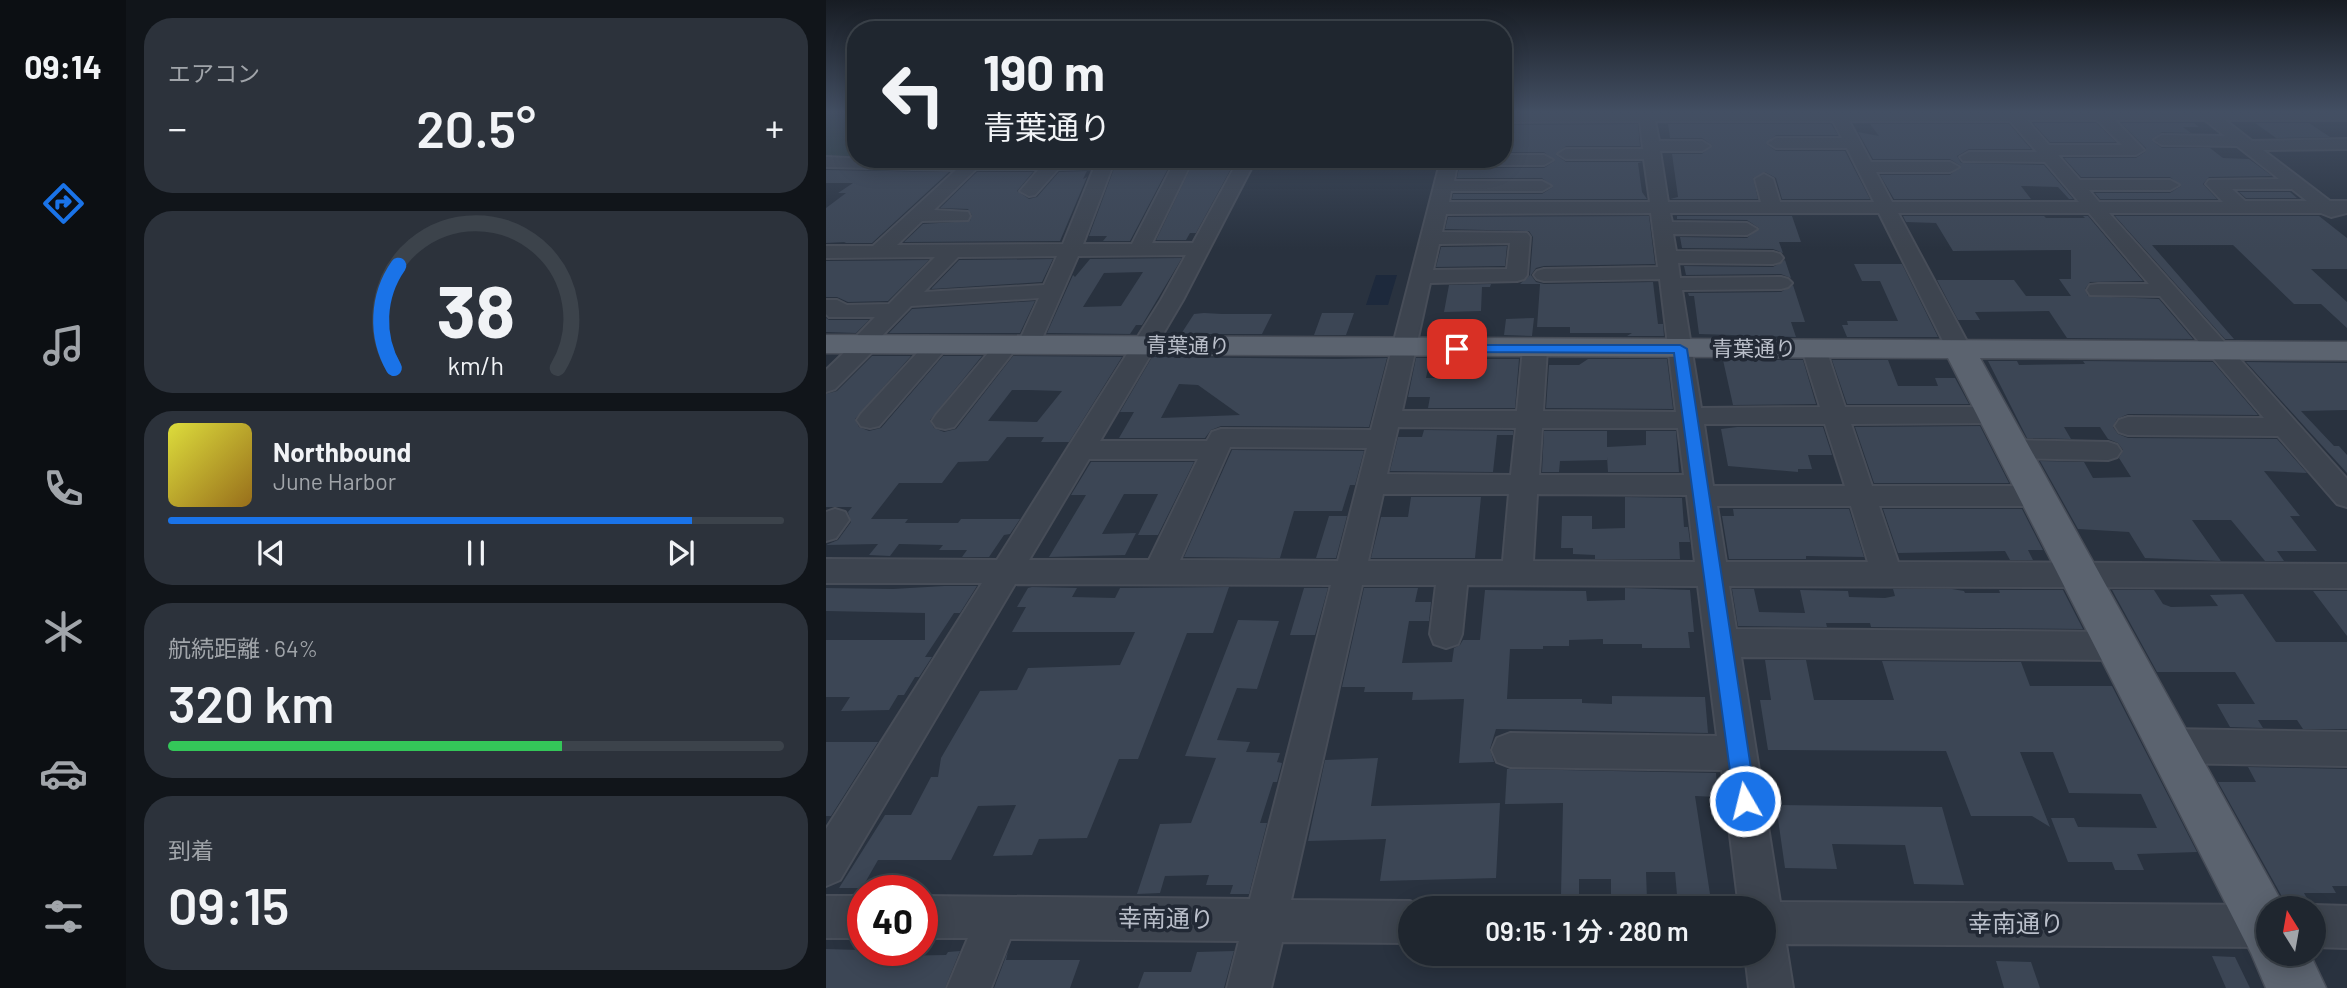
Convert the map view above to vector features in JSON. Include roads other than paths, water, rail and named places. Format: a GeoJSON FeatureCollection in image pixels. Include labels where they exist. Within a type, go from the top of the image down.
{"type":"FeatureCollection","features":[{"type":"Feature","properties":{"kind":"main road","name":"青葉通り"},"geometry":{"type":"LineString","coordinates":[[826,344],[1406,349],[2347,351]]}},
{"type":"Feature","properties":{"kind":"main road"},"geometry":{"type":"LineString","coordinates":[[1959,349],[2256,908]]}},
{"type":"Feature","properties":{"kind":"main road"},"geometry":{"type":"LineString","coordinates":[[2286,966],[2297,988]]}},
{"type":"Feature","properties":{"kind":"street"},"geometry":{"type":"LineString","coordinates":[[1567,160],[1571,157]]}},
{"type":"Feature","properties":{"kind":"street"},"geometry":{"type":"LineString","coordinates":[[1653,157],[1758,896]]}},
{"type":"Feature","properties":{"kind":"street"},"geometry":{"type":"LineString","coordinates":[[1861,157],[1959,349]]}},
{"type":"Feature","properties":{"kind":"street"},"geometry":{"type":"LineString","coordinates":[[2051,157],[2347,497]]}},
{"type":"Feature","properties":{"kind":"street"},"geometry":{"type":"LineString","coordinates":[[2265,157],[2296,184],[2341,211]]}},
{"type":"Feature","properties":{"kind":"street"},"geometry":{"type":"LineString","coordinates":[[2267,157],[2341,211]]}},
{"type":"Feature","properties":{"kind":"street"},"geometry":{"type":"LineString","coordinates":[[1512,166],[1544,160]]}},
{"type":"Feature","properties":{"kind":"street"},"geometry":{"type":"LineString","coordinates":[[826,162],[847,162]]}},
{"type":"Feature","properties":{"kind":"street"},"geometry":{"type":"LineString","coordinates":[[1866,167],[1950,167]]}},
{"type":"Feature","properties":{"kind":"street"},"geometry":{"type":"LineString","coordinates":[[878,252],[967,168]]}},
{"type":"Feature","properties":{"kind":"street"},"geometry":{"type":"LineString","coordinates":[[1029,191],[1049,168]]}},
{"type":"Feature","properties":{"kind":"street"},"geometry":{"type":"LineString","coordinates":[[945,421],[1018,345],[1051,290],[1104,168]]}},
{"type":"Feature","properties":{"kind":"street"},"geometry":{"type":"LineString","coordinates":[[1139,249],[1180,168]]}},
{"type":"Feature","properties":{"kind":"street"},"geometry":{"type":"LineString","coordinates":[[826,866],[1082,450],[1144,346],[1243,168]]}},
{"type":"Feature","properties":{"kind":"street"},"geometry":{"type":"LineString","coordinates":[[1446,178],[1500,168]]}},
{"type":"Feature","properties":{"kind":"street"},"geometry":{"type":"LineString","coordinates":[[1446,178],[1566,208],[1747,229]]}},
{"type":"Feature","properties":{"kind":"street"},"geometry":{"type":"LineString","coordinates":[[1446,178],[1542,186]]}},
{"type":"Feature","properties":{"kind":"street"},"geometry":{"type":"LineString","coordinates":[[1249,988],[1319,690],[1351,573],[1446,178]]}},
{"type":"Feature","properties":{"kind":"street"},"geometry":{"type":"LineString","coordinates":[[1764,179],[1772,208]]}},
{"type":"Feature","properties":{"kind":"street"},"geometry":{"type":"LineString","coordinates":[[2240,207],[2215,184],[2296,184]]}},
{"type":"Feature","properties":{"kind":"street"},"geometry":{"type":"LineString","coordinates":[[1566,208],[1567,185]]}},
{"type":"Feature","properties":{"kind":"street"},"geometry":{"type":"LineString","coordinates":[[2076,185],[2170,185]]}},
{"type":"Feature","properties":{"kind":"street"},"geometry":{"type":"LineString","coordinates":[[1663,218],[1772,208],[2240,207],[2341,211]]}},
{"type":"Feature","properties":{"kind":"street"},"geometry":{"type":"LineString","coordinates":[[917,215],[961,216]]}},
{"type":"Feature","properties":{"kind":"street"},"geometry":{"type":"LineString","coordinates":[[1423,277],[1517,275],[1520,237],[1432,237]]}},
{"type":"Feature","properties":{"kind":"street"},"geometry":{"type":"LineString","coordinates":[[1473,276],[1479,237]]}},
{"type":"Feature","properties":{"kind":"street"},"geometry":{"type":"LineString","coordinates":[[826,252],[1199,249]]}},
{"type":"Feature","properties":{"kind":"street"},"geometry":{"type":"LineString","coordinates":[[826,384],[953,251]]}},
{"type":"Feature","properties":{"kind":"street"},"geometry":{"type":"LineString","coordinates":[[1544,275],[1671,271],[1773,258]]}},
{"type":"Feature","properties":{"kind":"street"},"geometry":{"type":"LineString","coordinates":[[1671,271],[1781,283]]}},
{"type":"Feature","properties":{"kind":"street"},"geometry":{"type":"LineString","coordinates":[[826,307],[836,307],[837,312],[1051,290]]}},
{"type":"Feature","properties":{"kind":"street"},"geometry":{"type":"LineString","coordinates":[[2098,290],[2168,290]]}},
{"type":"Feature","properties":{"kind":"street"},"geometry":{"type":"LineString","coordinates":[[870,420],[937,345]]}},
{"type":"Feature","properties":{"kind":"street"},"geometry":{"type":"LineString","coordinates":[[1517,573],[1535,349]]}},
{"type":"Feature","properties":{"kind":"street"},"geometry":{"type":"LineString","coordinates":[[1814,349],[1887,574]]}},
{"type":"Feature","properties":{"kind":"street"},"geometry":{"type":"LineString","coordinates":[[1159,572],[1221,438],[1529,420],[1835,415],[2002,432],[2108,451]]}},
{"type":"Feature","properties":{"kind":"street"},"geometry":{"type":"LineString","coordinates":[[2128,426],[2287,427]]}},
{"type":"Feature","properties":{"kind":"street"},"geometry":{"type":"LineString","coordinates":[[1082,450],[1216,450]]}},
{"type":"Feature","properties":{"kind":"street"},"geometry":{"type":"LineString","coordinates":[[1373,484],[1524,484],[1862,496],[2036,496]]}},
{"type":"Feature","properties":{"kind":"street"},"geometry":{"type":"LineString","coordinates":[[826,571],[2347,576]]}},
{"type":"Feature","properties":{"kind":"street"},"geometry":{"type":"LineString","coordinates":[[1446,634],[1453,573]]}},
{"type":"Feature","properties":{"kind":"street"},"geometry":{"type":"LineString","coordinates":[[1723,643],[2116,646]]}},
{"type":"Feature","properties":{"kind":"street"},"geometry":{"type":"LineString","coordinates":[[2169,746],[2347,748]]}},
{"type":"Feature","properties":{"kind":"street"},"geometry":{"type":"LineString","coordinates":[[1510,750],[1738,753]]}},
{"type":"Feature","properties":{"kind":"street"},"geometry":{"type":"LineString","coordinates":[[826,917],[847,917]]}},
{"type":"Feature","properties":{"kind":"street","name":"幸南通り"},"geometry":{"type":"LineString","coordinates":[[938,917],[1398,922]]}},
{"type":"Feature","properties":{"kind":"street"},"geometry":{"type":"LineString","coordinates":[[969,988],[998,917]]}},
{"type":"Feature","properties":{"kind":"street","name":"幸南通り"},"geometry":{"type":"LineString","coordinates":[[1776,923],[2256,934]]}},
{"type":"Feature","properties":{"kind":"street"},"geometry":{"type":"LineString","coordinates":[[2326,926],[2347,927]]}},
{"type":"Feature","properties":{"kind":"street"},"geometry":{"type":"LineString","coordinates":[[1768,966],[1771,988]]}},
{"type":"Feature","properties":{"kind":"water"},"geometry":{"type":"Polygon","coordinates":[[[1376,275],[1397,275],[1388,305],[1366,305],[1376,275]]]}}]}
